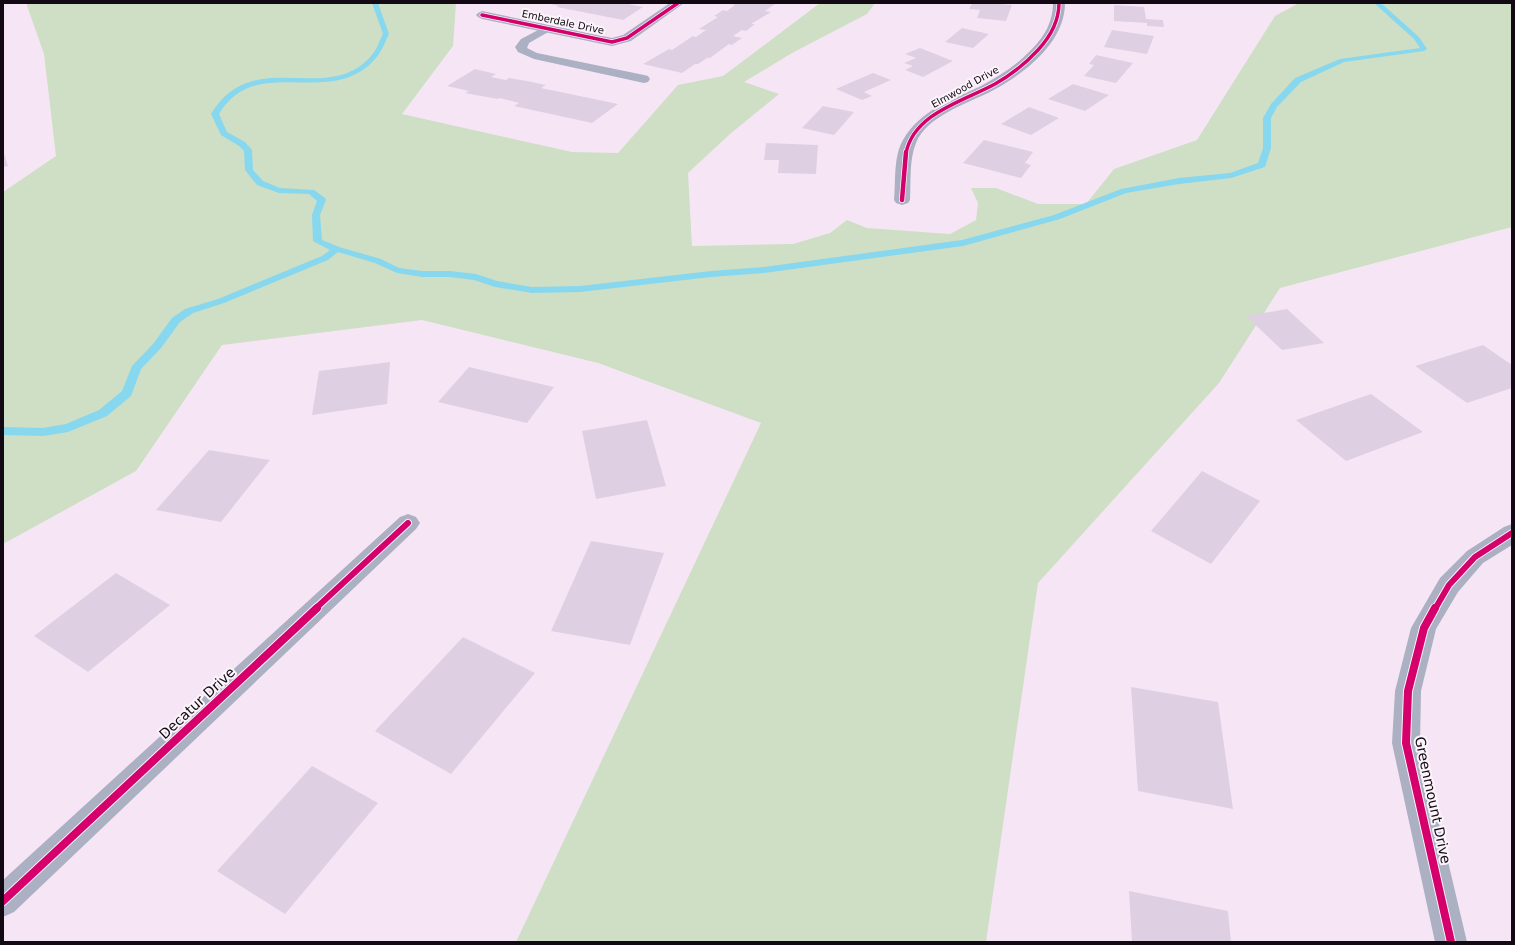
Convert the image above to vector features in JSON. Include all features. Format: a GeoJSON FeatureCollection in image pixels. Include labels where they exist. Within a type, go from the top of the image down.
{"type":"FeatureCollection","features":[{"type":"Feature","properties":{"kind":"street","name":"Emberdale Drive"},"geometry":{"type":"LineString","coordinates":[[482,15],[604,41],[621,41],[678,3]]}},
{"type":"Feature","properties":{"kind":"street","name":"Elmwood Drive"},"geometry":{"type":"LineString","coordinates":[[902,200],[906,153],[910,142],[917,132],[931,117],[955,103],[995,84],[1020,68],[1038,51],[1048,38],[1055,25],[1060,10],[1059,3]]}},
{"type":"Feature","properties":{"kind":"street","name":"Decatur Drive"},"geometry":{"type":"LineString","coordinates":[[3,901],[408,523]]}},
{"type":"Feature","properties":{"kind":"street","name":"Greenmount Drive"},"geometry":{"type":"LineString","coordinates":[[1451,942],[1406,743],[1408,691],[1424,628],[1449,584],[1475,557],[1512,533]]}},
{"type":"Feature","properties":{"kind":"lane"},"geometry":{"type":"LineString","coordinates":[[546,29],[525,41],[521,47],[522,50],[534,56],[644,79]]}},
{"type":"Feature","properties":{"kind":"green space"},"geometry":{"type":"Polygon","coordinates":[[[26,3],[456,3],[453,46],[402,114],[572,152],[618,153],[678,85],[723,76],[820,3],[875,3],[867,14],[792,53],[744,82],[779,94],[730,134],[688,173],[692,246],[793,244],[830,233],[847,220],[867,228],[950,234],[976,220],[978,203],[971,188],[996,188],[1038,204],[1086,204],[1114,169],[1197,140],[1275,16],[1299,3],[1512,3],[1512,227],[1280,288],[1219,383],[1038,583],[986,942],[516,942],[761,423],[598,363],[422,320],[222,345],[136,471],[3,544],[3,192],[56,156],[44,54],[26,3]]]}},
{"type":"Feature","properties":{"kind":"building"},"geometry":{"type":"Polygon","coordinates":[[[548,3],[623,3],[643,7],[623,20],[557,7],[558,6],[548,3]]]}},
{"type":"Feature","properties":{"kind":"building"},"geometry":{"type":"Polygon","coordinates":[[[972,3],[1012,5],[1006,21],[977,18],[980,10],[969,9],[972,3]]]}},
{"type":"Feature","properties":{"kind":"building"},"geometry":{"type":"Polygon","coordinates":[[[730,4],[775,4],[765,11],[771,12],[751,24],[755,24],[746,31],[742,30],[733,36],[742,38],[732,45],[729,44],[710,58],[695,64],[682,73],[643,64],[669,49],[672,50],[693,36],[696,37],[706,30],[699,29],[718,17],[714,16],[723,10],[727,11],[735,5],[730,4]]]}},
{"type":"Feature","properties":{"kind":"building"},"geometry":{"type":"Polygon","coordinates":[[[1114,5],[1144,7],[1146,19],[1163,20],[1164,27],[1147,26],[1147,23],[1114,21],[1114,5]]]}},
{"type":"Feature","properties":{"kind":"building"},"geometry":{"type":"Polygon","coordinates":[[[962,28],[989,34],[973,48],[945,42],[962,28]]]}},
{"type":"Feature","properties":{"kind":"building"},"geometry":{"type":"Polygon","coordinates":[[[1112,30],[1154,36],[1147,54],[1104,47],[1112,30]]]}},
{"type":"Feature","properties":{"kind":"building"},"geometry":{"type":"Polygon","coordinates":[[[920,48],[953,61],[923,77],[905,70],[913,66],[904,63],[916,58],[905,54],[920,48]]]}},
{"type":"Feature","properties":{"kind":"building"},"geometry":{"type":"Polygon","coordinates":[[[1096,55],[1133,63],[1116,83],[1084,76],[1094,65],[1089,64],[1096,55]]]}},
{"type":"Feature","properties":{"kind":"building"},"geometry":{"type":"Polygon","coordinates":[[[475,69],[496,74],[491,77],[506,80],[509,78],[546,85],[541,88],[618,104],[592,123],[514,106],[519,103],[500,98],[498,99],[465,93],[469,91],[447,86],[475,69]]]}},
{"type":"Feature","properties":{"kind":"building"},"geometry":{"type":"Polygon","coordinates":[[[873,73],[891,80],[864,92],[872,96],[862,100],[836,89],[873,73]]]}},
{"type":"Feature","properties":{"kind":"building"},"geometry":{"type":"Polygon","coordinates":[[[1073,84],[1109,95],[1085,111],[1048,99],[1073,84]]]}},
{"type":"Feature","properties":{"kind":"building"},"geometry":{"type":"Polygon","coordinates":[[[823,106],[854,112],[834,135],[802,128],[823,106]]]}},
{"type":"Feature","properties":{"kind":"building"},"geometry":{"type":"Polygon","coordinates":[[[1029,107],[1059,118],[1031,135],[1001,124],[1029,107]]]}},
{"type":"Feature","properties":{"kind":"building"},"geometry":{"type":"Polygon","coordinates":[[[984,140],[1033,152],[1025,163],[1031,165],[1021,178],[963,163],[984,140]]]}},
{"type":"Feature","properties":{"kind":"building"},"geometry":{"type":"Polygon","coordinates":[[[766,143],[818,145],[816,174],[778,173],[779,160],[764,160],[766,143]]]}},
{"type":"Feature","properties":{"kind":"building"},"geometry":{"type":"Polygon","coordinates":[[[3,150],[8,166],[3,167],[3,150]]]}},
{"type":"Feature","properties":{"kind":"building"},"geometry":{"type":"Polygon","coordinates":[[[1287,309],[1324,343],[1282,350],[1246,316],[1287,309]]]}},
{"type":"Feature","properties":{"kind":"building"},"geometry":{"type":"Polygon","coordinates":[[[1483,345],[1512,365],[1512,388],[1467,403],[1415,366],[1483,345]]]}},
{"type":"Feature","properties":{"kind":"building"},"geometry":{"type":"Polygon","coordinates":[[[390,362],[387,404],[312,415],[319,371],[390,362]]]}},
{"type":"Feature","properties":{"kind":"building"},"geometry":{"type":"Polygon","coordinates":[[[469,367],[554,387],[527,423],[438,402],[469,367]]]}},
{"type":"Feature","properties":{"kind":"building"},"geometry":{"type":"Polygon","coordinates":[[[1371,394],[1423,432],[1346,461],[1296,420],[1371,394]]]}},
{"type":"Feature","properties":{"kind":"building"},"geometry":{"type":"Polygon","coordinates":[[[647,420],[666,486],[596,499],[582,431],[647,420]]]}},
{"type":"Feature","properties":{"kind":"building"},"geometry":{"type":"Polygon","coordinates":[[[209,450],[270,460],[221,522],[156,510],[209,450]]]}},
{"type":"Feature","properties":{"kind":"building"},"geometry":{"type":"Polygon","coordinates":[[[1202,471],[1260,501],[1211,564],[1151,531],[1202,471]]]}},
{"type":"Feature","properties":{"kind":"building"},"geometry":{"type":"Polygon","coordinates":[[[591,541],[664,553],[630,645],[551,631],[591,541]]]}},
{"type":"Feature","properties":{"kind":"building"},"geometry":{"type":"Polygon","coordinates":[[[116,573],[170,605],[88,672],[34,636],[116,573]]]}},
{"type":"Feature","properties":{"kind":"building"},"geometry":{"type":"Polygon","coordinates":[[[463,637],[535,673],[451,774],[375,731],[463,637]]]}},
{"type":"Feature","properties":{"kind":"building"},"geometry":{"type":"Polygon","coordinates":[[[1131,687],[1218,702],[1233,809],[1138,791],[1131,687]]]}},
{"type":"Feature","properties":{"kind":"building"},"geometry":{"type":"Polygon","coordinates":[[[312,766],[378,803],[285,914],[217,871],[312,766]]]}},
{"type":"Feature","properties":{"kind":"building"},"geometry":{"type":"Polygon","coordinates":[[[1129,891],[1228,911],[1231,942],[1132,942],[1129,891]]]}},
{"type":"Feature","properties":{"kind":"waterway"},"geometry":{"type":"LineString","coordinates":[[336,249],[318,241],[316,215],[322,200],[311,192],[279,190],[260,183],[249,170],[248,150],[242,144],[224,133],[215,114],[220,105],[227,98],[235,92],[254,83],[275,79],[324,81],[344,76],[363,67],[375,56],[386,34],[375,3]]}},
{"type":"Feature","properties":{"kind":"waterway"},"geometry":{"type":"LineString","coordinates":[[336,249],[378,261],[397,270],[422,274],[450,274],[476,277],[495,284],[532,290],[580,289],[711,274],[764,270],[963,243],[1057,217],[1124,191],[1179,181],[1231,175],[1262,165],[1267,148],[1267,118],[1274,106],[1298,80],[1342,60],[1424,49],[1417,38],[1377,3]]}},
{"type":"Feature","properties":{"kind":"waterway"},"geometry":{"type":"LineString","coordinates":[[3,431],[43,432],[68,428],[103,413],[127,393],[136,368],[157,346],[176,320],[189,311],[221,301],[325,258],[336,249]]}},
{"type":"Feature","properties":{"kind":"cycle path"},"geometry":{"type":"LineString","coordinates":[[482,15],[612,42],[627,38],[678,3]]}},
{"type":"Feature","properties":{"kind":"cycle path"},"geometry":{"type":"LineString","coordinates":[[902,200],[907,148],[916,131],[936,114],[996,83],[1028,60],[1040,48],[1051,33],[1057,19],[1059,3]]}},
{"type":"Feature","properties":{"kind":"cycle path"},"geometry":{"type":"LineString","coordinates":[[3,901],[408,523]]}},
{"type":"Feature","properties":{"kind":"cycle path"},"geometry":{"type":"LineString","coordinates":[[1451,942],[1406,743],[1408,691],[1424,628],[1449,585],[1475,557],[1512,533]]}}]}
